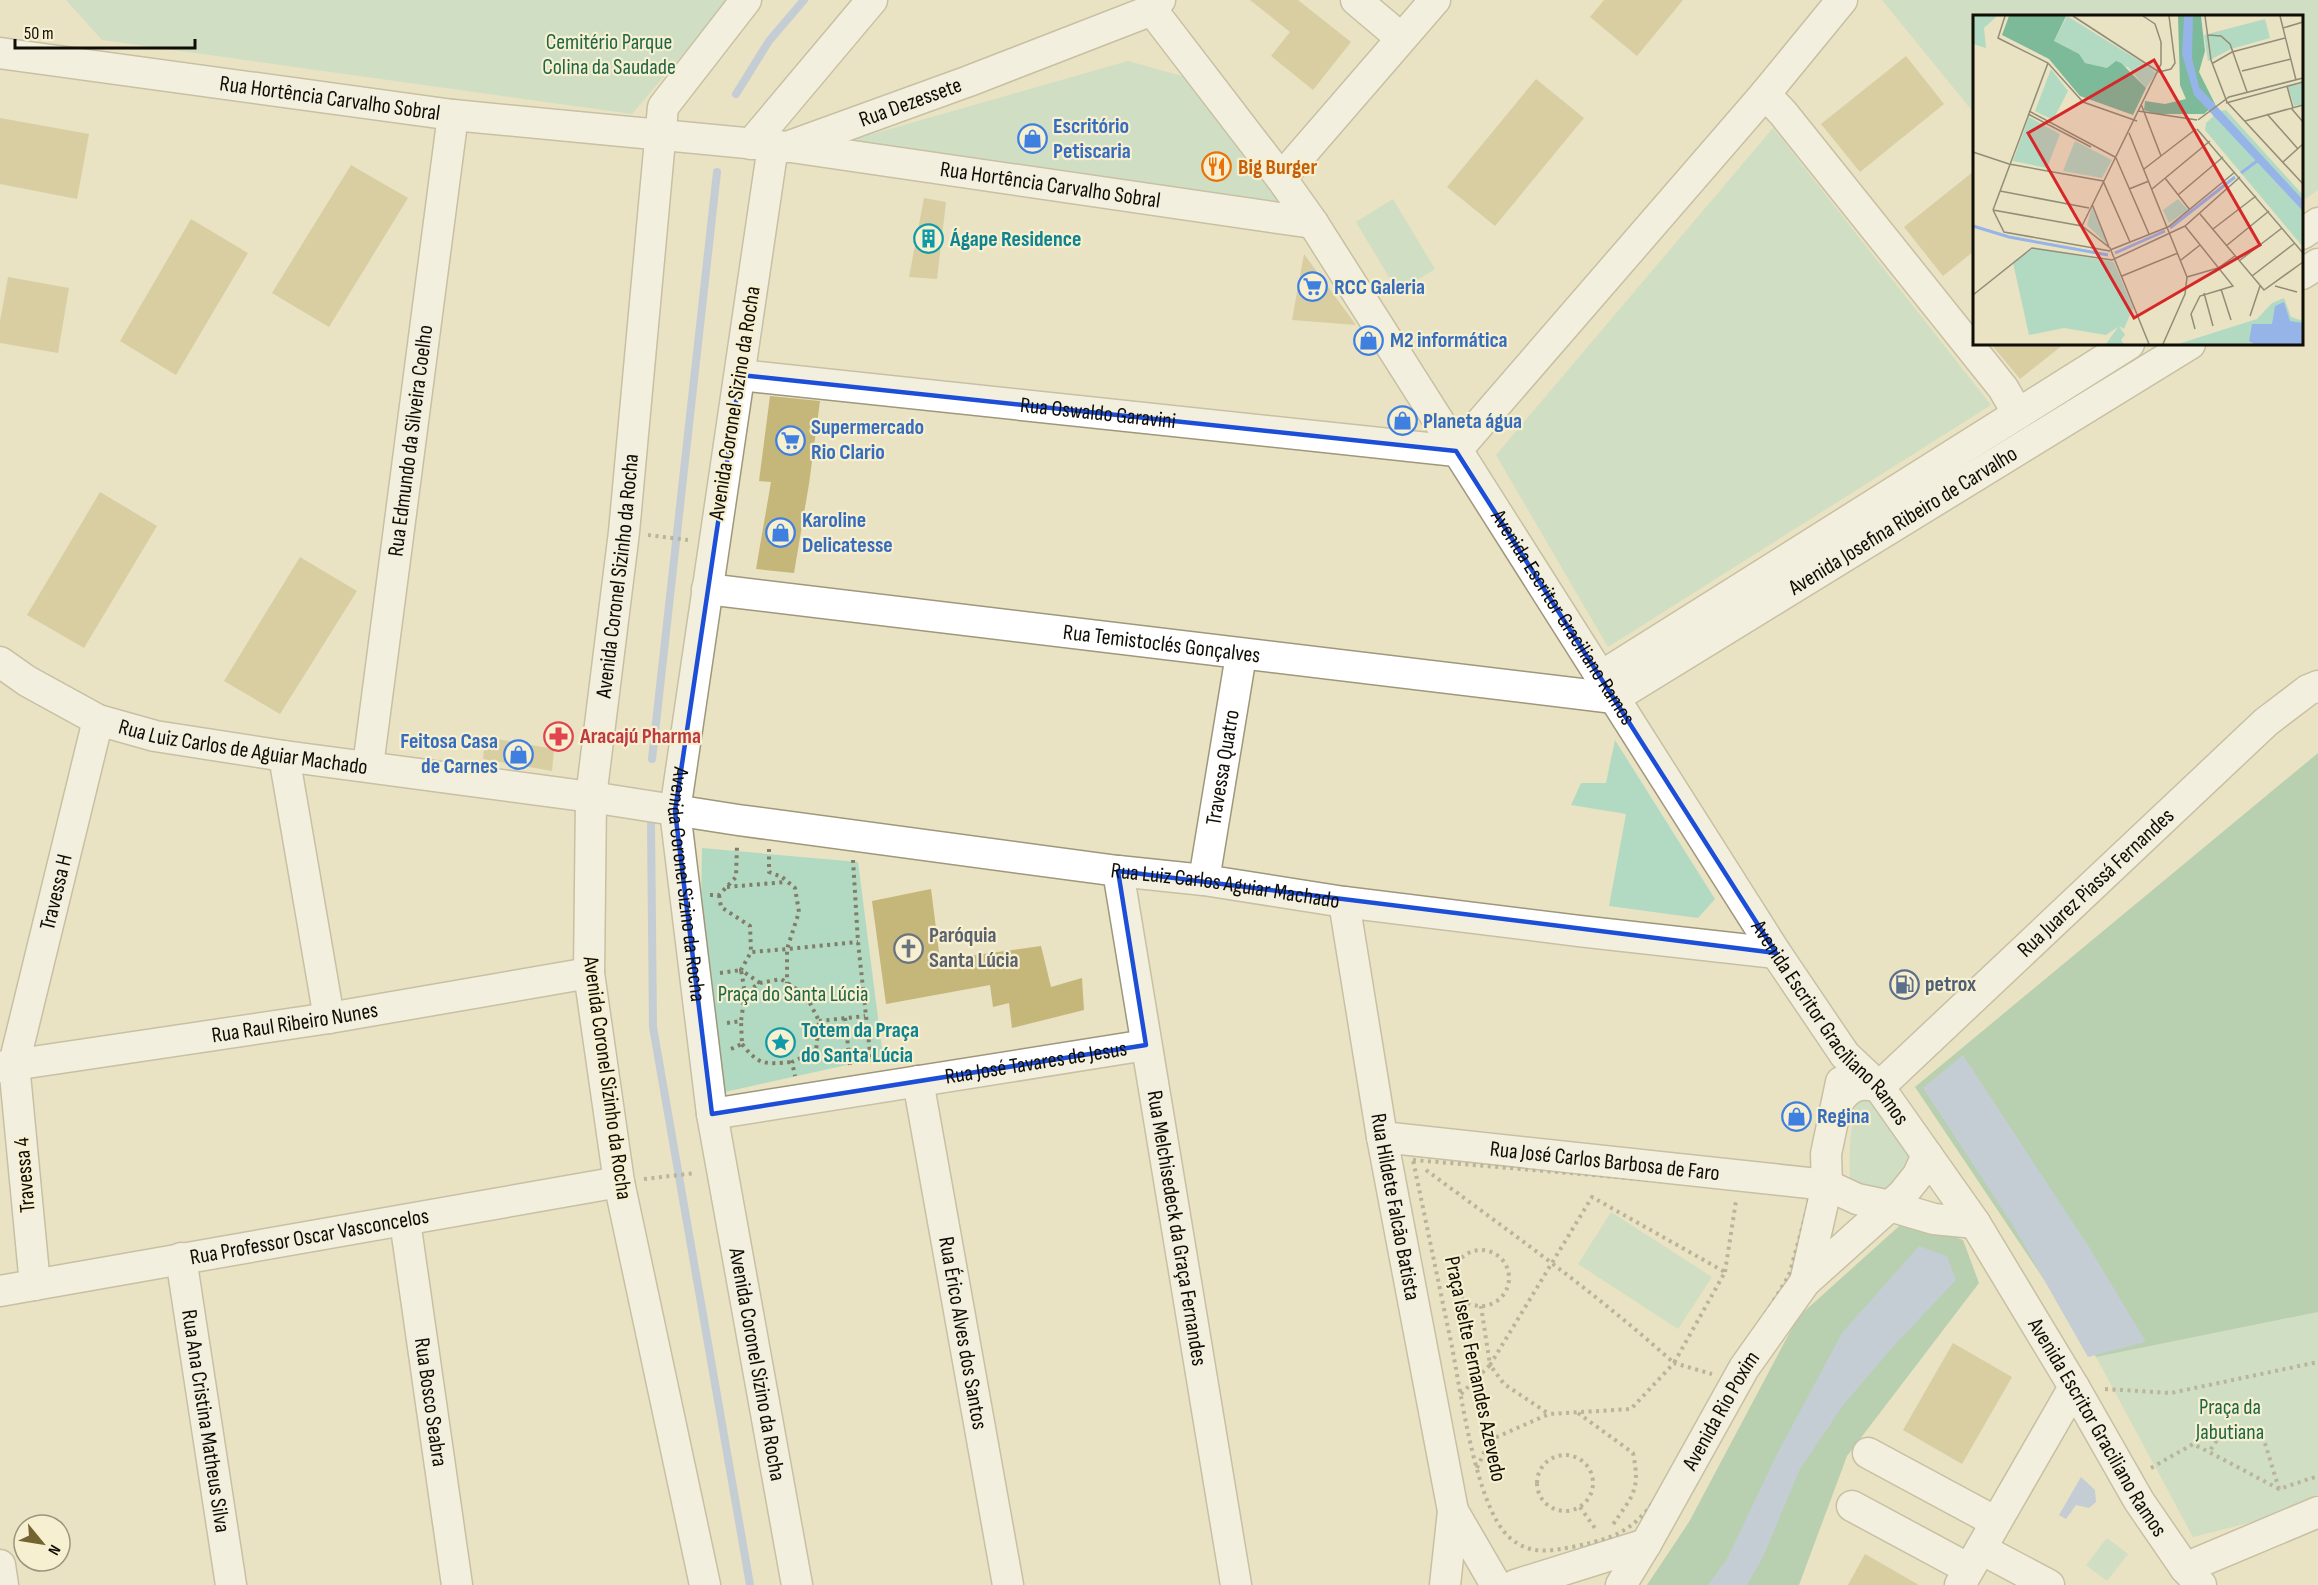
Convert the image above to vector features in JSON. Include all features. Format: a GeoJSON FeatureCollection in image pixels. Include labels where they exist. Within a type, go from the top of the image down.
{"type":"FeatureCollection","features":[{"type":"Feature","properties":{"kind":"street","name":"Avenida Coronel Sizinho da Rocha"},"geometry":{"type":"LineString","coordinates":[[705,1585],[619,1182],[589,973],[591,797],[624,532],[663,106],[746,0]]}},
{"type":"Feature","properties":{"kind":"street"},"geometry":{"type":"LineString","coordinates":[[770,146],[872,0]]}},
{"type":"Feature","properties":{"kind":"street"},"geometry":{"type":"LineString","coordinates":[[1356,0],[1395,33]]}},
{"type":"Feature","properties":{"kind":"street"},"geometry":{"type":"LineString","coordinates":[[1281,178],[1395,33],[1435,0]]}},
{"type":"Feature","properties":{"kind":"street"},"geometry":{"type":"LineString","coordinates":[[1456,451],[1774,103],[1842,0]]}},
{"type":"Feature","properties":{"kind":"street","name":"Rua Dezessete"},"geometry":{"type":"LineString","coordinates":[[661,134],[770,146],[980,78],[1156,5]]}},
{"type":"Feature","properties":{"kind":"street","name":"Avenida Escritor Graciliano Ramos"},"geometry":{"type":"LineString","coordinates":[[1156,5],[1313,222],[1776,953],[1845,1055],[1880,1087],[1975,1223],[2074,1387],[2139,1501],[2188,1579]]}},
{"type":"Feature","properties":{"kind":"street","name":"Rua Hortência Carvalho Sobral"},"geometry":{"type":"LineString","coordinates":[[0,53],[453,115],[661,134]]}},
{"type":"Feature","properties":{"kind":"street"},"geometry":{"type":"LineString","coordinates":[[1774,103],[2003,388],[2018,414]]}},
{"type":"Feature","properties":{"kind":"street","name":"Rua Edmundo da Silveira Coelho"},"geometry":{"type":"LineString","coordinates":[[368,766],[453,115]]}},
{"type":"Feature","properties":{"kind":"street","name":"Rua Hortência Carvalho Sobral"},"geometry":{"type":"LineString","coordinates":[[770,146],[1313,222]]}},
{"type":"Feature","properties":{"kind":"street","name":"Avenida Coronel Sizino da Rocha"},"geometry":{"type":"LineString","coordinates":[[770,146],[740,375],[713,543],[675,811],[712,1114],[797,1585]]}},
{"type":"Feature","properties":{"kind":"street"},"geometry":{"type":"LineString","coordinates":[[2303,233],[2318,223]]}},
{"type":"Feature","properties":{"kind":"street"},"geometry":{"type":"LineString","coordinates":[[2303,273],[2318,264]]}},
{"type":"Feature","properties":{"kind":"street","name":"Avenida Josefina Ribeiro de Carvalho"},"geometry":{"type":"LineString","coordinates":[[1607,688],[2018,414],[2127,345]]}},
{"type":"Feature","properties":{"kind":"street","name":"Avenida Josefina Ribeiro de Carvalho"},"geometry":{"type":"LineString","coordinates":[[1607,688],[2188,345]]}},
{"type":"Feature","properties":{"kind":"street","name":"Rua Oswaldo Garavini"},"geometry":{"type":"LineString","coordinates":[[740,375],[1456,451]]}},
{"type":"Feature","properties":{"kind":"street","name":"Rua Temistoclés Gonçalves"},"geometry":{"type":"LineString","coordinates":[[707,589],[1241,655],[1607,688]]}},
{"type":"Feature","properties":{"kind":"street","name":"Travessa Quatro"},"geometry":{"type":"LineString","coordinates":[[1204,880],[1241,655]]}},
{"type":"Feature","properties":{"kind":"street"},"geometry":{"type":"LineString","coordinates":[[0,662],[27,681],[98,720]]}},
{"type":"Feature","properties":{"kind":"street","name":"Rua Juarez Piassá Fernandes"},"geometry":{"type":"LineString","coordinates":[[1880,1087],[2266,722],[2308,690],[2318,686]]}},
{"type":"Feature","properties":{"kind":"street","name":"Rua Luiz Carlos de Aguiar Machado"},"geometry":{"type":"LineString","coordinates":[[98,720],[155,736],[284,756],[591,797],[675,811]]}},
{"type":"Feature","properties":{"kind":"street","name":"Travessa H"},"geometry":{"type":"LineString","coordinates":[[7,1065],[98,720]]}},
{"type":"Feature","properties":{"kind":"street"},"geometry":{"type":"LineString","coordinates":[[284,756],[330,1018]]}},
{"type":"Feature","properties":{"kind":"street","name":"Rua Luiz Carlos Aguiar Machado"},"geometry":{"type":"LineString","coordinates":[[675,811],[1118,871],[1204,880],[1344,902],[1579,932],[1776,953]]}},
{"type":"Feature","properties":{"kind":"street","name":"Rua Melchisedeck da Graça Fernandes"},"geometry":{"type":"LineString","coordinates":[[1118,871],[1236,1585]]}},
{"type":"Feature","properties":{"kind":"street","name":"Rua Hildete Falcão Batista"},"geometry":{"type":"LineString","coordinates":[[1344,902],[1382,1137],[1453,1510],[1445,1585]]}},
{"type":"Feature","properties":{"kind":"street","name":"Rua Raul Ribeiro Nunes"},"geometry":{"type":"LineString","coordinates":[[7,1065],[330,1018],[589,973]]}},
{"type":"Feature","properties":{"kind":"street","name":"Rua José Tavares de Jesus"},"geometry":{"type":"LineString","coordinates":[[712,1114],[1146,1045]]}},
{"type":"Feature","properties":{"kind":"street","name":"Avenida Rio Poxim"},"geometry":{"type":"LineString","coordinates":[[1805,1282],[1827,1185],[1826,1154],[1839,1101],[1845,1055]]}},
{"type":"Feature","properties":{"kind":"street","name":"Travessa 4"},"geometry":{"type":"LineString","coordinates":[[7,1065],[35,1285]]}},
{"type":"Feature","properties":{"kind":"street","name":"Rua Érico Alves dos Santos"},"geometry":{"type":"LineString","coordinates":[[918,1081],[1008,1585]]}},
{"type":"Feature","properties":{"kind":"street"},"geometry":{"type":"LineString","coordinates":[[1839,1101],[1845,1091],[1856,1085],[1868,1084],[1880,1087]]}},
{"type":"Feature","properties":{"kind":"street","name":"Rua José Carlos Barbosa de Faro"},"geometry":{"type":"LineString","coordinates":[[1382,1137],[1739,1181],[1827,1185]]}},
{"type":"Feature","properties":{"kind":"street","name":"Avenida Rio Poxim"},"geometry":{"type":"LineString","coordinates":[[1621,1585],[1647,1544],[1744,1368],[1805,1282],[1902,1195],[1918,1175],[1927,1155]]}},
{"type":"Feature","properties":{"kind":"street","name":"Rua Professor Oscar Vasconcelos"},"geometry":{"type":"LineString","coordinates":[[0,1291],[619,1182]]}},
{"type":"Feature","properties":{"kind":"street"},"geometry":{"type":"LineString","coordinates":[[1827,1185],[1857,1200],[1890,1206],[1934,1220],[1975,1223]]}},
{"type":"Feature","properties":{"kind":"street","name":"Rua Bosco Seabra"},"geometry":{"type":"LineString","coordinates":[[405,1221],[457,1585]]}},
{"type":"Feature","properties":{"kind":"street","name":"Rua Ana Cristina Matheus Silva"},"geometry":{"type":"LineString","coordinates":[[181,1258],[231,1585]]}},
{"type":"Feature","properties":{"kind":"street"},"geometry":{"type":"LineString","coordinates":[[1970,1567],[2074,1387]]}},
{"type":"Feature","properties":{"kind":"street"},"geometry":{"type":"LineString","coordinates":[[1868,1453],[1996,1522]]}},
{"type":"Feature","properties":{"kind":"street"},"geometry":{"type":"LineString","coordinates":[[1851,1506],[1970,1567],[2049,1585]]}},
{"type":"Feature","properties":{"kind":"street","name":"Rua Hildete Falcão Batista"},"geometry":{"type":"LineString","coordinates":[[1453,1510],[1496,1585]]}},
{"type":"Feature","properties":{"kind":"street"},"geometry":{"type":"LineString","coordinates":[[2188,1579],[2318,1512]]}},
{"type":"Feature","properties":{"kind":"street"},"geometry":{"type":"LineString","coordinates":[[1515,1585],[1647,1544]]}},
{"type":"Feature","properties":{"kind":"street"},"geometry":{"type":"LineString","coordinates":[[0,1565],[3,1585]]}},
{"type":"Feature","properties":{"kind":"path"},"geometry":{"type":"LineString","coordinates":[[624,532],[713,543]]}},
{"type":"Feature","properties":{"kind":"path"},"geometry":{"type":"LineString","coordinates":[[686,897],[719,895],[736,877],[738,820]]}},
{"type":"Feature","properties":{"kind":"path"},"geometry":{"type":"LineString","coordinates":[[770,824],[769,872],[795,888],[799,912],[787,949],[787,983]]}},
{"type":"Feature","properties":{"kind":"path"},"geometry":{"type":"LineString","coordinates":[[852,836],[865,1016],[863,1090]]}},
{"type":"Feature","properties":{"kind":"path"},"geometry":{"type":"LineString","coordinates":[[727,887],[787,882]]}},
{"type":"Feature","properties":{"kind":"path"},"geometry":{"type":"LineString","coordinates":[[701,1026],[741,1021],[745,993],[741,970],[751,952],[750,926],[721,907],[719,895]]}},
{"type":"Feature","properties":{"kind":"path"},"geometry":{"type":"LineString","coordinates":[[751,952],[858,942]]}},
{"type":"Feature","properties":{"kind":"path"},"geometry":{"type":"LineString","coordinates":[[696,977],[741,970],[760,983]]}},
{"type":"Feature","properties":{"kind":"path"},"geometry":{"type":"LineString","coordinates":[[742,1044],[754,1059],[771,1064],[792,1062],[816,1051],[819,1021],[806,995],[781,979],[760,983],[745,993]]}},
{"type":"Feature","properties":{"kind":"path"},"geometry":{"type":"LineString","coordinates":[[819,1021],[865,1016]]}},
{"type":"Feature","properties":{"kind":"path"},"geometry":{"type":"LineString","coordinates":[[845,1018],[863,1090]]}},
{"type":"Feature","properties":{"kind":"path"},"geometry":{"type":"LineString","coordinates":[[792,1062],[799,1100]]}},
{"type":"Feature","properties":{"kind":"path"},"geometry":{"type":"LineString","coordinates":[[1382,1137],[1620,1315],[1674,1363],[1728,1379]]}},
{"type":"Feature","properties":{"kind":"path","name":"Praça Iselte Fernandes Azevedo"},"geometry":{"type":"LineString","coordinates":[[1413,1160],[1739,1181],[1810,1193],[1789,1275],[1656,1499],[1632,1527],[1620,1534],[1543,1553],[1524,1548],[1507,1536],[1495,1519],[1477,1469],[1413,1160]]}},
{"type":"Feature","properties":{"kind":"path"},"geometry":{"type":"LineString","coordinates":[[619,1182],[722,1170]]}},
{"type":"Feature","properties":{"kind":"path"},"geometry":{"type":"LineString","coordinates":[[1453,1510],[1477,1469],[1490,1440],[1549,1414],[1630,1409],[1674,1363],[1725,1272],[1739,1181]]}},
{"type":"Feature","properties":{"kind":"path"},"geometry":{"type":"LineString","coordinates":[[1434,1411],[1461,1394],[1490,1365],[1592,1197],[1725,1272]]}},
{"type":"Feature","properties":{"kind":"path"},"geometry":{"type":"LineString","coordinates":[[1478,1250],[1487,1250],[1503,1260],[1509,1277],[1504,1294],[1498,1300],[1481,1306],[1464,1300],[1458,1294],[1453,1275],[1461,1258],[1478,1250]]}},
{"type":"Feature","properties":{"kind":"path"},"geometry":{"type":"LineString","coordinates":[[1481,1306],[1490,1365],[1504,1384],[1549,1414]]}},
{"type":"Feature","properties":{"kind":"path"},"geometry":{"type":"LineString","coordinates":[[2074,1387],[2171,1393],[2318,1362]]}},
{"type":"Feature","properties":{"kind":"path"},"geometry":{"type":"LineString","coordinates":[[1578,1412],[1633,1453],[1637,1475],[1636,1490],[1603,1539],[1580,1507]]}},
{"type":"Feature","properties":{"kind":"path"},"geometry":{"type":"LineString","coordinates":[[2209,1452],[2221,1434],[2250,1431],[2264,1440],[2279,1489]]}},
{"type":"Feature","properties":{"kind":"path"},"geometry":{"type":"LineString","coordinates":[[2128,1479],[2174,1457],[2193,1444],[2279,1489],[2318,1476]]}},
{"type":"Feature","properties":{"kind":"path"},"geometry":{"type":"LineString","coordinates":[[1567,1454],[1585,1462],[1590,1470],[1593,1488],[1590,1497],[1580,1507],[1557,1511],[1542,1500],[1536,1483],[1542,1465],[1549,1459],[1567,1454]]}},
{"type":"Feature","properties":{"kind":"highlighted area"},"geometry":{"type":"Polygon","coordinates":[[[740,375],[1456,451],[1776,953],[1118,871],[1146,1045],[712,1114],[675,811],[740,375]]]}},
{"type":"Feature","properties":{"kind":"green space","name":"Cemitério Parque Colina da Saudade"},"geometry":{"type":"Polygon","coordinates":[[[66,0],[729,0],[632,114],[102,40],[66,0]]]}},
{"type":"Feature","properties":{"kind":"green space"},"geometry":{"type":"Polygon","coordinates":[[[1882,0],[2318,0],[2318,190],[2303,200],[2303,15],[1973,15],[1973,112],[1882,0]]]}},
{"type":"Feature","properties":{"kind":"green space"},"geometry":{"type":"Polygon","coordinates":[[[1128,61],[1182,76],[1279,196],[1276,209],[830,146],[1128,61]]]}},
{"type":"Feature","properties":{"kind":"green space"},"geometry":{"type":"Polygon","coordinates":[[[1773,128],[1991,405],[1608,647],[1496,455],[1773,128]]]}},
{"type":"Feature","properties":{"kind":"green space"},"geometry":{"type":"Polygon","coordinates":[[[1393,199],[1435,269],[1398,292],[1356,222],[1393,199]]]}},
{"type":"Feature","properties":{"kind":"green space"},"geometry":{"type":"Polygon","coordinates":[[[1615,740],[1715,899],[1698,918],[1609,906],[1626,814],[1571,805],[1581,783],[1606,783],[1615,740]]]}},
{"type":"Feature","properties":{"kind":"green space"},"geometry":{"type":"Polygon","coordinates":[[[2318,753],[2318,1312],[2096,1357],[1915,1087],[2318,753]]]}},
{"type":"Feature","properties":{"kind":"green space","name":"Praça do Santa Lúcia"},"geometry":{"type":"Polygon","coordinates":[[[702,848],[858,862],[883,1057],[725,1092],[701,912],[702,848]]]}},
{"type":"Feature","properties":{"kind":"green space"},"geometry":{"type":"Polygon","coordinates":[[[1870,1098],[1911,1155],[1904,1174],[1877,1192],[1850,1179],[1850,1140],[1857,1101],[1870,1098]]]}},
{"type":"Feature","properties":{"kind":"green space"},"geometry":{"type":"Polygon","coordinates":[[[1611,1212],[1712,1277],[1678,1329],[1578,1264],[1611,1212]]]}},
{"type":"Feature","properties":{"kind":"green space"},"geometry":{"type":"Polygon","coordinates":[[[1907,1219],[1963,1240],[1979,1283],[1847,1456],[1799,1585],[1647,1585],[1689,1522],[1798,1317],[1907,1219]]]}},
{"type":"Feature","properties":{"kind":"green space","name":"Praça da Jabutiana"},"geometry":{"type":"Polygon","coordinates":[[[2318,1312],[2318,1494],[2264,1519],[2193,1537],[2096,1357],[2318,1312]]]}},
{"type":"Feature","properties":{"kind":"green space"},"geometry":{"type":"Polygon","coordinates":[[[2107,1538],[2128,1554],[2107,1581],[2086,1565],[2107,1538]]]}},
{"type":"Feature","properties":{"kind":"water"},"geometry":{"type":"Polygon","coordinates":[[[1963,1055],[2089,1247],[2146,1342],[2088,1357],[2014,1227],[1923,1088],[1963,1055]]]}},
{"type":"Feature","properties":{"kind":"water"},"geometry":{"type":"Polygon","coordinates":[[[1919,1246],[1947,1256],[1956,1280],[1892,1348],[1844,1404],[1800,1469],[1763,1557],[1747,1585],[1708,1585],[1727,1559],[1776,1456],[1842,1333],[1919,1246]]]}},
{"type":"Feature","properties":{"kind":"water"},"geometry":{"type":"Polygon","coordinates":[[[2081,1477],[2095,1490],[2096,1502],[2089,1508],[2076,1505],[2066,1519],[2059,1515],[2081,1477]]]}},
{"type":"Feature","properties":{"kind":"building"},"geometry":{"type":"Polygon","coordinates":[[[1250,0],[1298,0],[1351,42],[1313,90],[1271,56],[1290,32],[1250,0]]]}},
{"type":"Feature","properties":{"kind":"building"},"geometry":{"type":"Polygon","coordinates":[[[1604,0],[1683,0],[1637,56],[1590,17],[1604,0]]]}},
{"type":"Feature","properties":{"kind":"building"},"geometry":{"type":"Polygon","coordinates":[[[1906,56],[1944,104],[1860,172],[1821,124],[1906,56]]]}},
{"type":"Feature","properties":{"kind":"building"},"geometry":{"type":"Polygon","coordinates":[[[1536,79],[1584,118],[1495,226],[1447,187],[1536,79]]]}},
{"type":"Feature","properties":{"kind":"building"},"geometry":{"type":"Polygon","coordinates":[[[0,118],[89,134],[77,199],[0,184],[0,118]]]}},
{"type":"Feature","properties":{"kind":"building"},"geometry":{"type":"Polygon","coordinates":[[[351,165],[408,198],[329,327],[272,293],[351,165]]]}},
{"type":"Feature","properties":{"kind":"building"},"geometry":{"type":"Polygon","coordinates":[[[1973,172],[1973,252],[1943,276],[1904,227],[1973,172]]]}},
{"type":"Feature","properties":{"kind":"building","name":"Ágape Residence"},"geometry":{"type":"Polygon","coordinates":[[[924,198],[946,202],[937,279],[909,277],[924,198]]]}},
{"type":"Feature","properties":{"kind":"building"},"geometry":{"type":"Polygon","coordinates":[[[191,219],[248,253],[176,375],[120,341],[191,219]]]}},
{"type":"Feature","properties":{"kind":"building","name":"RCC Galeria"},"geometry":{"type":"Polygon","coordinates":[[[1304,254],[1356,325],[1292,320],[1304,254]]]}},
{"type":"Feature","properties":{"kind":"building"},"geometry":{"type":"Polygon","coordinates":[[[8,277],[69,288],[58,353],[0,343],[0,321],[8,277]]]}},
{"type":"Feature","properties":{"kind":"building"},"geometry":{"type":"Polygon","coordinates":[[[1992,345],[2063,345],[2020,379],[1992,345]]]}},
{"type":"Feature","properties":{"kind":"building"},"geometry":{"type":"Polygon","coordinates":[[[770,396],[820,401],[794,573],[756,569],[771,482],[759,481],[770,396]]]}},
{"type":"Feature","properties":{"kind":"building"},"geometry":{"type":"Polygon","coordinates":[[[100,492],[157,526],[84,648],[27,615],[100,492]]]}},
{"type":"Feature","properties":{"kind":"building"},"geometry":{"type":"Polygon","coordinates":[[[300,557],[357,591],[280,714],[224,681],[300,557]]]}},
{"type":"Feature","properties":{"kind":"building","name":"Feitosa Casa de Carnes"},"geometry":{"type":"Polygon","coordinates":[[[485,737],[554,749],[552,771],[483,759],[485,737]]]}},
{"type":"Feature","properties":{"kind":"building"},"geometry":{"type":"Polygon","coordinates":[[[931,889],[940,960],[1041,946],[1051,987],[1082,978],[1084,1010],[1012,1028],[1009,1003],[993,1007],[990,985],[886,1004],[872,901],[931,889]]]}},
{"type":"Feature","properties":{"kind":"building"},"geometry":{"type":"Polygon","coordinates":[[[1953,1343],[2012,1377],[1962,1464],[1903,1430],[1953,1343]]]}},
{"type":"Feature","properties":{"kind":"building"},"geometry":{"type":"Polygon","coordinates":[[[1865,1554],[1919,1585],[1848,1585],[1865,1554]]]}},
{"type":"Feature","properties":{"kind":"waterway"},"geometry":{"type":"LineString","coordinates":[[736,94],[769,41],[804,0]]}},
{"type":"Feature","properties":{"kind":"waterway"},"geometry":{"type":"LineString","coordinates":[[652,759],[717,172]]}},
{"type":"Feature","properties":{"kind":"waterway"},"geometry":{"type":"LineString","coordinates":[[651,824],[653,1027],[750,1585]]}},
{"type":"Feature","properties":{"kind":"place","name":"Escritório Petiscaria"},"geometry":{"type":"Point","coordinates":[1032,139]}},
{"type":"Feature","properties":{"kind":"place","name":"Big Burger"},"geometry":{"type":"Point","coordinates":[1217,167]}},
{"type":"Feature","properties":{"kind":"place","name":"Ágape Residence"},"geometry":{"type":"Point","coordinates":[929,239]}},
{"type":"Feature","properties":{"kind":"place","name":"RCC Galeria"},"geometry":{"type":"Point","coordinates":[1313,287]}},
{"type":"Feature","properties":{"kind":"place","name":"M2 informática"},"geometry":{"type":"Point","coordinates":[1369,340]}},
{"type":"Feature","properties":{"kind":"place","name":"Planeta água"},"geometry":{"type":"Point","coordinates":[1402,421]}},
{"type":"Feature","properties":{"kind":"place","name":"Supermercado Rio Clario"},"geometry":{"type":"Point","coordinates":[790,440]}},
{"type":"Feature","properties":{"kind":"place","name":"Karoline Delicatesse"},"geometry":{"type":"Point","coordinates":[781,533]}},
{"type":"Feature","properties":{"kind":"place","name":"Aracajú Pharma"},"geometry":{"type":"Point","coordinates":[559,736]}},
{"type":"Feature","properties":{"kind":"place","name":"Feitosa Casa de Carnes"},"geometry":{"type":"Point","coordinates":[519,754]}},
{"type":"Feature","properties":{"kind":"place","name":"Paróquia Santa Lúcia"},"geometry":{"type":"Point","coordinates":[908,948]}},
{"type":"Feature","properties":{"kind":"place","name":"petrox"},"geometry":{"type":"Point","coordinates":[1904,984]}},
{"type":"Feature","properties":{"kind":"place","name":"Totem da Praça do Santa Lúcia"},"geometry":{"type":"Point","coordinates":[780,1043]}},
{"type":"Feature","properties":{"kind":"place","name":"Regina"},"geometry":{"type":"Point","coordinates":[1796,1116]}}]}
